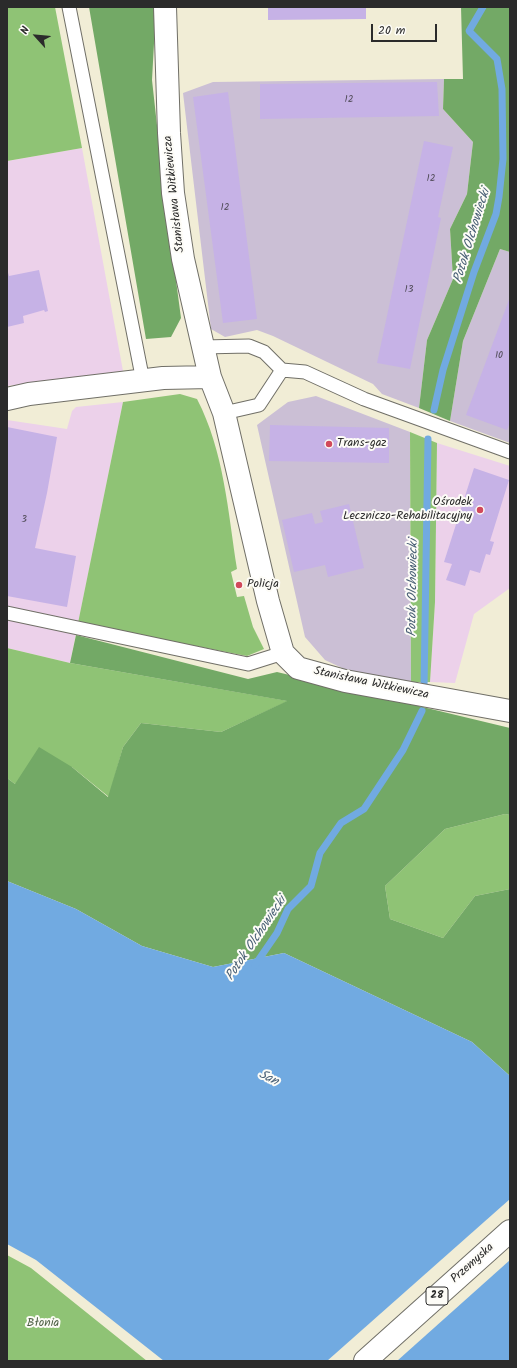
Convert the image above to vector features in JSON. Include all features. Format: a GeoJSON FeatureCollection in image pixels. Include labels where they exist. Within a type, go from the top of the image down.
{"type":"FeatureCollection","features":[{"type":"Feature","properties":{"kind":"street","name":"Stanisława Witkiewicza"},"geometry":{"type":"LineString","coordinates":[[166,7],[169,133],[173,193],[182,259],[202,347],[210,377],[224,413],[268,601],[283,653],[298,668],[345,681],[510,711]]}},
{"type":"Feature","properties":{"kind":"street"},"geometry":{"type":"LineString","coordinates":[[7,399],[29,394],[164,378],[210,377]]}},
{"type":"Feature","properties":{"kind":"street","name":"Przemyska"},"geometry":{"type":"LineString","coordinates":[[365,1361],[510,1231]]}},
{"type":"Feature","properties":{"kind":"lane"},"geometry":{"type":"LineString","coordinates":[[69,7],[143,381]]}},
{"type":"Feature","properties":{"kind":"lane"},"geometry":{"type":"LineString","coordinates":[[202,347],[249,346],[264,352],[282,370],[305,372],[364,399],[510,452]]}},
{"type":"Feature","properties":{"kind":"lane"},"geometry":{"type":"LineString","coordinates":[[224,413],[259,405],[282,370]]}},
{"type":"Feature","properties":{"kind":"lane"},"geometry":{"type":"LineString","coordinates":[[7,613],[248,664],[283,653]]}},
{"type":"Feature","properties":{"kind":"shaded area"},"geometry":{"type":"Polygon","coordinates":[[[444,79],[443,109],[473,142],[467,194],[450,229],[453,279],[427,340],[419,408],[382,394],[373,384],[273,336],[257,330],[225,337],[211,329],[183,93],[213,82],[444,79]]]}},
{"type":"Feature","properties":{"kind":"shaded area"},"geometry":{"type":"Polygon","coordinates":[[[82,148],[123,371],[7,386],[7,161],[82,148]]]}},
{"type":"Feature","properties":{"kind":"shaded area"},"geometry":{"type":"Polygon","coordinates":[[[500,249],[510,252],[510,443],[450,421],[463,341],[500,249]]]}},
{"type":"Feature","properties":{"kind":"shaded area"},"geometry":{"type":"Polygon","coordinates":[[[316,396],[410,432],[411,682],[355,674],[325,660],[305,637],[257,425],[288,402],[316,396]]]}},
{"type":"Feature","properties":{"kind":"shaded area"},"geometry":{"type":"Polygon","coordinates":[[[123,402],[70,663],[7,648],[7,420],[67,429],[72,411],[76,407],[123,402]]]}},
{"type":"Feature","properties":{"kind":"shaded area"},"geometry":{"type":"Polygon","coordinates":[[[437,443],[510,466],[510,588],[474,614],[455,683],[430,682],[435,602],[437,443]]]}},
{"type":"Feature","properties":{"kind":"green space"},"geometry":{"type":"Polygon","coordinates":[[[7,7],[55,7],[82,148],[7,161],[7,7]]]}},
{"type":"Feature","properties":{"kind":"green space"},"geometry":{"type":"Polygon","coordinates":[[[89,7],[156,7],[152,80],[165,198],[181,318],[171,337],[146,339],[89,7]]]}},
{"type":"Feature","properties":{"kind":"green space"},"geometry":{"type":"Polygon","coordinates":[[[461,7],[510,7],[510,252],[500,249],[463,341],[450,421],[419,408],[427,340],[453,279],[450,229],[467,194],[473,142],[443,109],[444,79],[463,79],[461,7]]]}},
{"type":"Feature","properties":{"kind":"green space"},"geometry":{"type":"Polygon","coordinates":[[[180,394],[197,399],[206,419],[219,461],[228,504],[237,569],[231,572],[237,597],[244,596],[253,627],[264,649],[247,656],[78,623],[123,402],[180,394]]]}},
{"type":"Feature","properties":{"kind":"green space"},"geometry":{"type":"Polygon","coordinates":[[[410,432],[437,443],[435,602],[430,682],[411,682],[410,432]]]}},
{"type":"Feature","properties":{"kind":"green space"},"geometry":{"type":"Polygon","coordinates":[[[76,635],[248,679],[277,672],[510,728],[510,815],[505,814],[445,829],[385,886],[390,919],[443,938],[475,896],[510,889],[510,1076],[472,1042],[284,953],[213,967],[142,946],[76,909],[7,881],[7,778],[15,784],[39,747],[72,767],[108,797],[123,747],[141,723],[221,732],[287,701],[70,663],[76,635]]]}},
{"type":"Feature","properties":{"kind":"green space"},"geometry":{"type":"Polygon","coordinates":[[[7,648],[70,663],[288,701],[221,732],[141,723],[123,747],[109,797],[72,767],[15,784],[7,778],[7,648]]]}},
{"type":"Feature","properties":{"kind":"green space"},"geometry":{"type":"Polygon","coordinates":[[[505,814],[510,815],[510,889],[475,896],[443,938],[390,919],[385,886],[445,829],[505,814]]]}},
{"type":"Feature","properties":{"kind":"green space","name":"Błonia"},"geometry":{"type":"Polygon","coordinates":[[[7,1255],[31,1268],[147,1361],[7,1361],[7,1255]]]}},
{"type":"Feature","properties":{"kind":"water","name":"San"},"geometry":{"type":"Polygon","coordinates":[[[7,881],[76,909],[142,946],[213,967],[284,953],[472,1042],[510,1076],[510,1361],[164,1361],[36,1260],[7,1244],[7,881]]]}},
{"type":"Feature","properties":{"kind":"pier"},"geometry":{"type":"Polygon","coordinates":[[[510,1199],[510,1260],[397,1361],[327,1361],[510,1199]]]}},
{"type":"Feature","properties":{"kind":"building"},"geometry":{"type":"Polygon","coordinates":[[[268,7],[366,7],[366,19],[268,20],[268,7]]]}},
{"type":"Feature","properties":{"kind":"building"},"geometry":{"type":"Polygon","coordinates":[[[437,82],[439,116],[260,119],[260,84],[437,82]]]}},
{"type":"Feature","properties":{"kind":"building"},"geometry":{"type":"Polygon","coordinates":[[[228,92],[257,319],[223,323],[193,97],[228,92]]]}},
{"type":"Feature","properties":{"kind":"building"},"geometry":{"type":"Polygon","coordinates":[[[424,141],[453,147],[438,217],[441,218],[410,369],[377,363],[424,141]]]}},
{"type":"Feature","properties":{"kind":"building"},"geometry":{"type":"Polygon","coordinates":[[[7,269],[9,276],[39,270],[48,311],[45,312],[44,310],[23,316],[24,323],[7,327],[7,269]]]}},
{"type":"Feature","properties":{"kind":"building"},"geometry":{"type":"Polygon","coordinates":[[[510,297],[510,422],[507,430],[466,415],[510,297]]]}},
{"type":"Feature","properties":{"kind":"building","name":"Trans-gaz"},"geometry":{"type":"Polygon","coordinates":[[[270,425],[389,428],[389,463],[269,461],[270,425]]]}},
{"type":"Feature","properties":{"kind":"building"},"geometry":{"type":"Polygon","coordinates":[[[7,427],[57,437],[35,548],[76,556],[67,607],[7,596],[7,427]]]}},
{"type":"Feature","properties":{"kind":"building","name":"Ośrodek Leczniczo-Rehabilitacyjny"},"geometry":{"type":"Polygon","coordinates":[[[474,468],[509,480],[490,541],[494,542],[490,555],[486,554],[480,573],[470,570],[465,586],[446,580],[452,564],[444,562],[474,468]]]}},
{"type":"Feature","properties":{"kind":"building"},"geometry":{"type":"Polygon","coordinates":[[[349,504],[364,568],[328,577],[325,565],[294,572],[282,520],[312,513],[315,524],[323,522],[320,511],[349,504]]]}},
{"type":"Feature","properties":{"kind":"waterway","name":"Potok Olchowiecki"},"geometry":{"type":"LineString","coordinates":[[434,410],[443,370],[474,272],[496,214],[499,197],[503,159],[502,89],[497,59],[469,31],[483,7]]}},
{"type":"Feature","properties":{"kind":"waterway","name":"Potok Olchowiecki"},"geometry":{"type":"LineString","coordinates":[[424,688],[428,439]]}},
{"type":"Feature","properties":{"kind":"waterway","name":"Potok Olchowiecki"},"geometry":{"type":"LineString","coordinates":[[255,965],[277,933],[288,909],[311,886],[320,853],[341,823],[364,809],[403,750],[422,711]]}},
{"type":"Feature","properties":{"kind":"place","name":"Trans-gaz"},"geometry":{"type":"Point","coordinates":[329,444]}},
{"type":"Feature","properties":{"kind":"place","name":"Ośrodek Leczniczo-Rehabilitacyjny"},"geometry":{"type":"Point","coordinates":[480,510]}},
{"type":"Feature","properties":{"kind":"place","name":"Policja"},"geometry":{"type":"Point","coordinates":[239,585]}}]}
